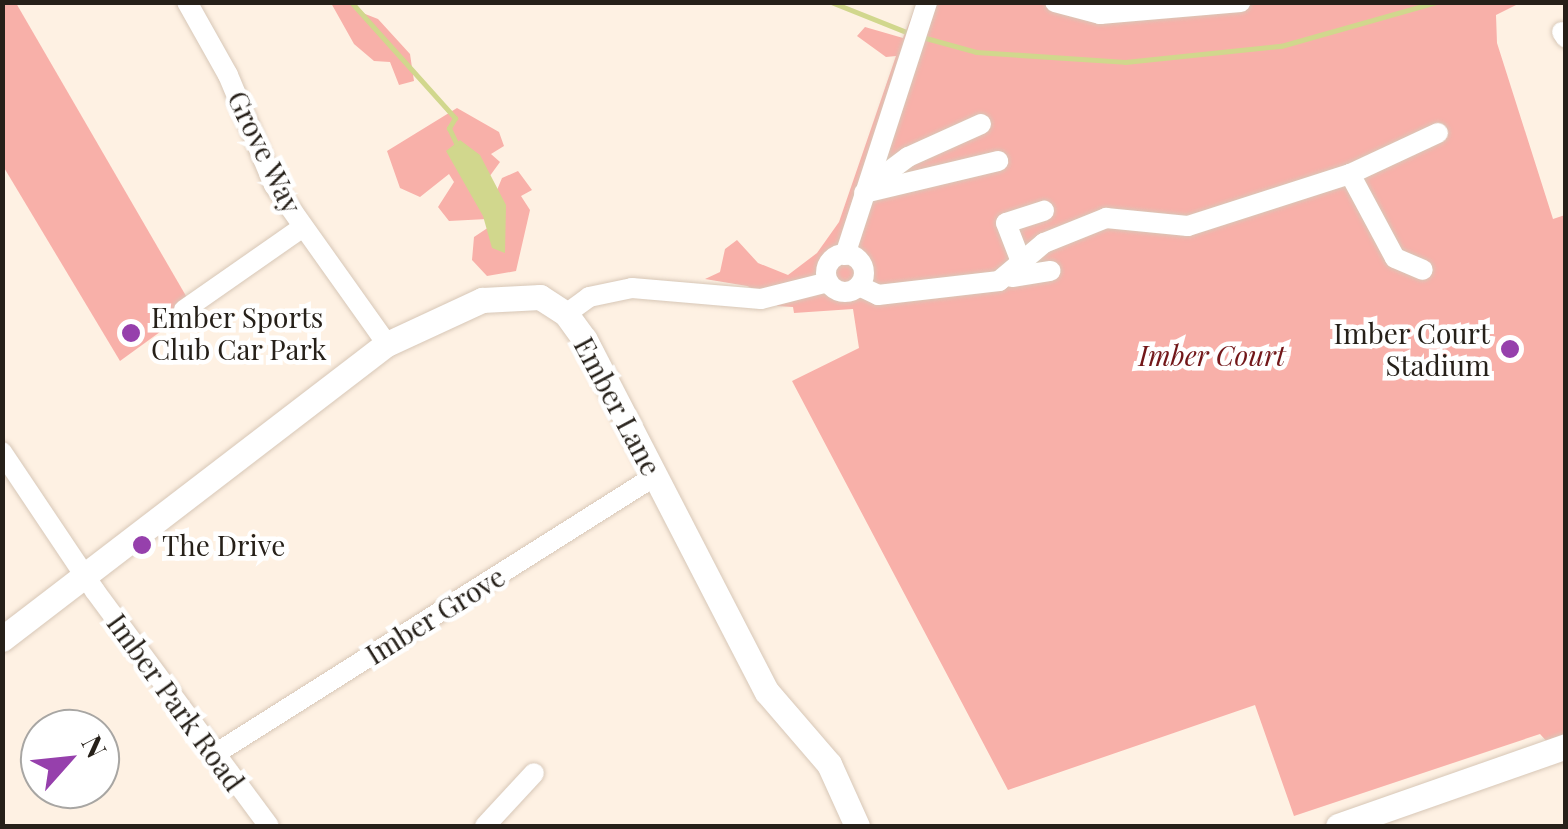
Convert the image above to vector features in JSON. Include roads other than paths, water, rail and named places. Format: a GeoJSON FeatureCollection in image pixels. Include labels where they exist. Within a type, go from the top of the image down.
{"type":"FeatureCollection","features":[{"type":"Feature","properties":{"kind":"main road","name":"Ember Lane"},"geometry":{"type":"LineString","coordinates":[[2,639],[387,344],[496,296],[540,298],[566,314],[767,692],[829,764],[856,826]]}},
{"type":"Feature","properties":{"kind":"main road"},"geometry":{"type":"LineString","coordinates":[[1338,826],[1566,746]]}},
{"type":"Feature","properties":{"kind":"street","name":"Grove Way"},"geometry":{"type":"LineString","coordinates":[[187,2],[228,75],[274,185],[387,344]]}},
{"type":"Feature","properties":{"kind":"street"},"geometry":{"type":"LineString","coordinates":[[1055,2],[1100,14],[1240,2]]}},
{"type":"Feature","properties":{"kind":"street"},"geometry":{"type":"LineString","coordinates":[[828,282],[829,264],[845,255],[925,9]]}},
{"type":"Feature","properties":{"kind":"street"},"geometry":{"type":"LineString","coordinates":[[864,193],[896,164],[981,124]]}},
{"type":"Feature","properties":{"kind":"street"},"geometry":{"type":"LineString","coordinates":[[1017,272],[1044,243],[1106,218],[1188,226],[1350,174],[1438,133]]}},
{"type":"Feature","properties":{"kind":"street"},"geometry":{"type":"LineString","coordinates":[[864,193],[998,160]]}},
{"type":"Feature","properties":{"kind":"street"},"geometry":{"type":"LineString","coordinates":[[1350,174],[1396,258],[1422,270]]}},
{"type":"Feature","properties":{"kind":"street"},"geometry":{"type":"LineString","coordinates":[[1017,272],[1006,223],[1044,211]]}},
{"type":"Feature","properties":{"kind":"street"},"geometry":{"type":"LineString","coordinates":[[184,310],[302,227]]}},
{"type":"Feature","properties":{"kind":"street"},"geometry":{"type":"LineString","coordinates":[[845,255],[861,264],[859,286]]}},
{"type":"Feature","properties":{"kind":"street"},"geometry":{"type":"LineString","coordinates":[[566,314],[588,297],[632,288],[760,298],[828,282],[843,292],[859,286],[878,295],[918,293],[1017,272],[1051,271]]}},
{"type":"Feature","properties":{"kind":"street"},"geometry":{"type":"LineString","coordinates":[[2,452],[84,576]]}},
{"type":"Feature","properties":{"kind":"street","name":"Imber Grove"},"geometry":{"type":"LineString","coordinates":[[215,754],[655,476]]}},
{"type":"Feature","properties":{"kind":"street","name":"Imber Park Road"},"geometry":{"type":"LineString","coordinates":[[84,576],[269,826]]}},
{"type":"Feature","properties":{"kind":"street"},"geometry":{"type":"LineString","coordinates":[[485,826],[534,774]]}},
{"type":"Feature","properties":{"kind":"waterway"},"geometry":{"type":"LineString","coordinates":[[351,2],[455,118],[449,128],[456,143]]}},
{"type":"Feature","properties":{"kind":"waterway"},"geometry":{"type":"LineString","coordinates":[[831,2],[911,34]]}},
{"type":"Feature","properties":{"kind":"waterway"},"geometry":{"type":"LineString","coordinates":[[922,37],[976,52],[1125,62],[1281,46],[1436,2]]}},
{"type":"Feature","properties":{"kind":"place","name":"Ember Sports Club Car Park"},"geometry":{"type":"Point","coordinates":[131,333]}},
{"type":"Feature","properties":{"kind":"place","name":"Imber Court Stadium"},"geometry":{"type":"Point","coordinates":[1510,349]}},
{"type":"Feature","properties":{"kind":"place","name":"The Drive"},"geometry":{"type":"Point","coordinates":[142,545]}},
{"type":"Feature","properties":{"kind":"park label","name":"Imber Court"},"geometry":{"type":"Point","coordinates":[1212,355]}}]}
